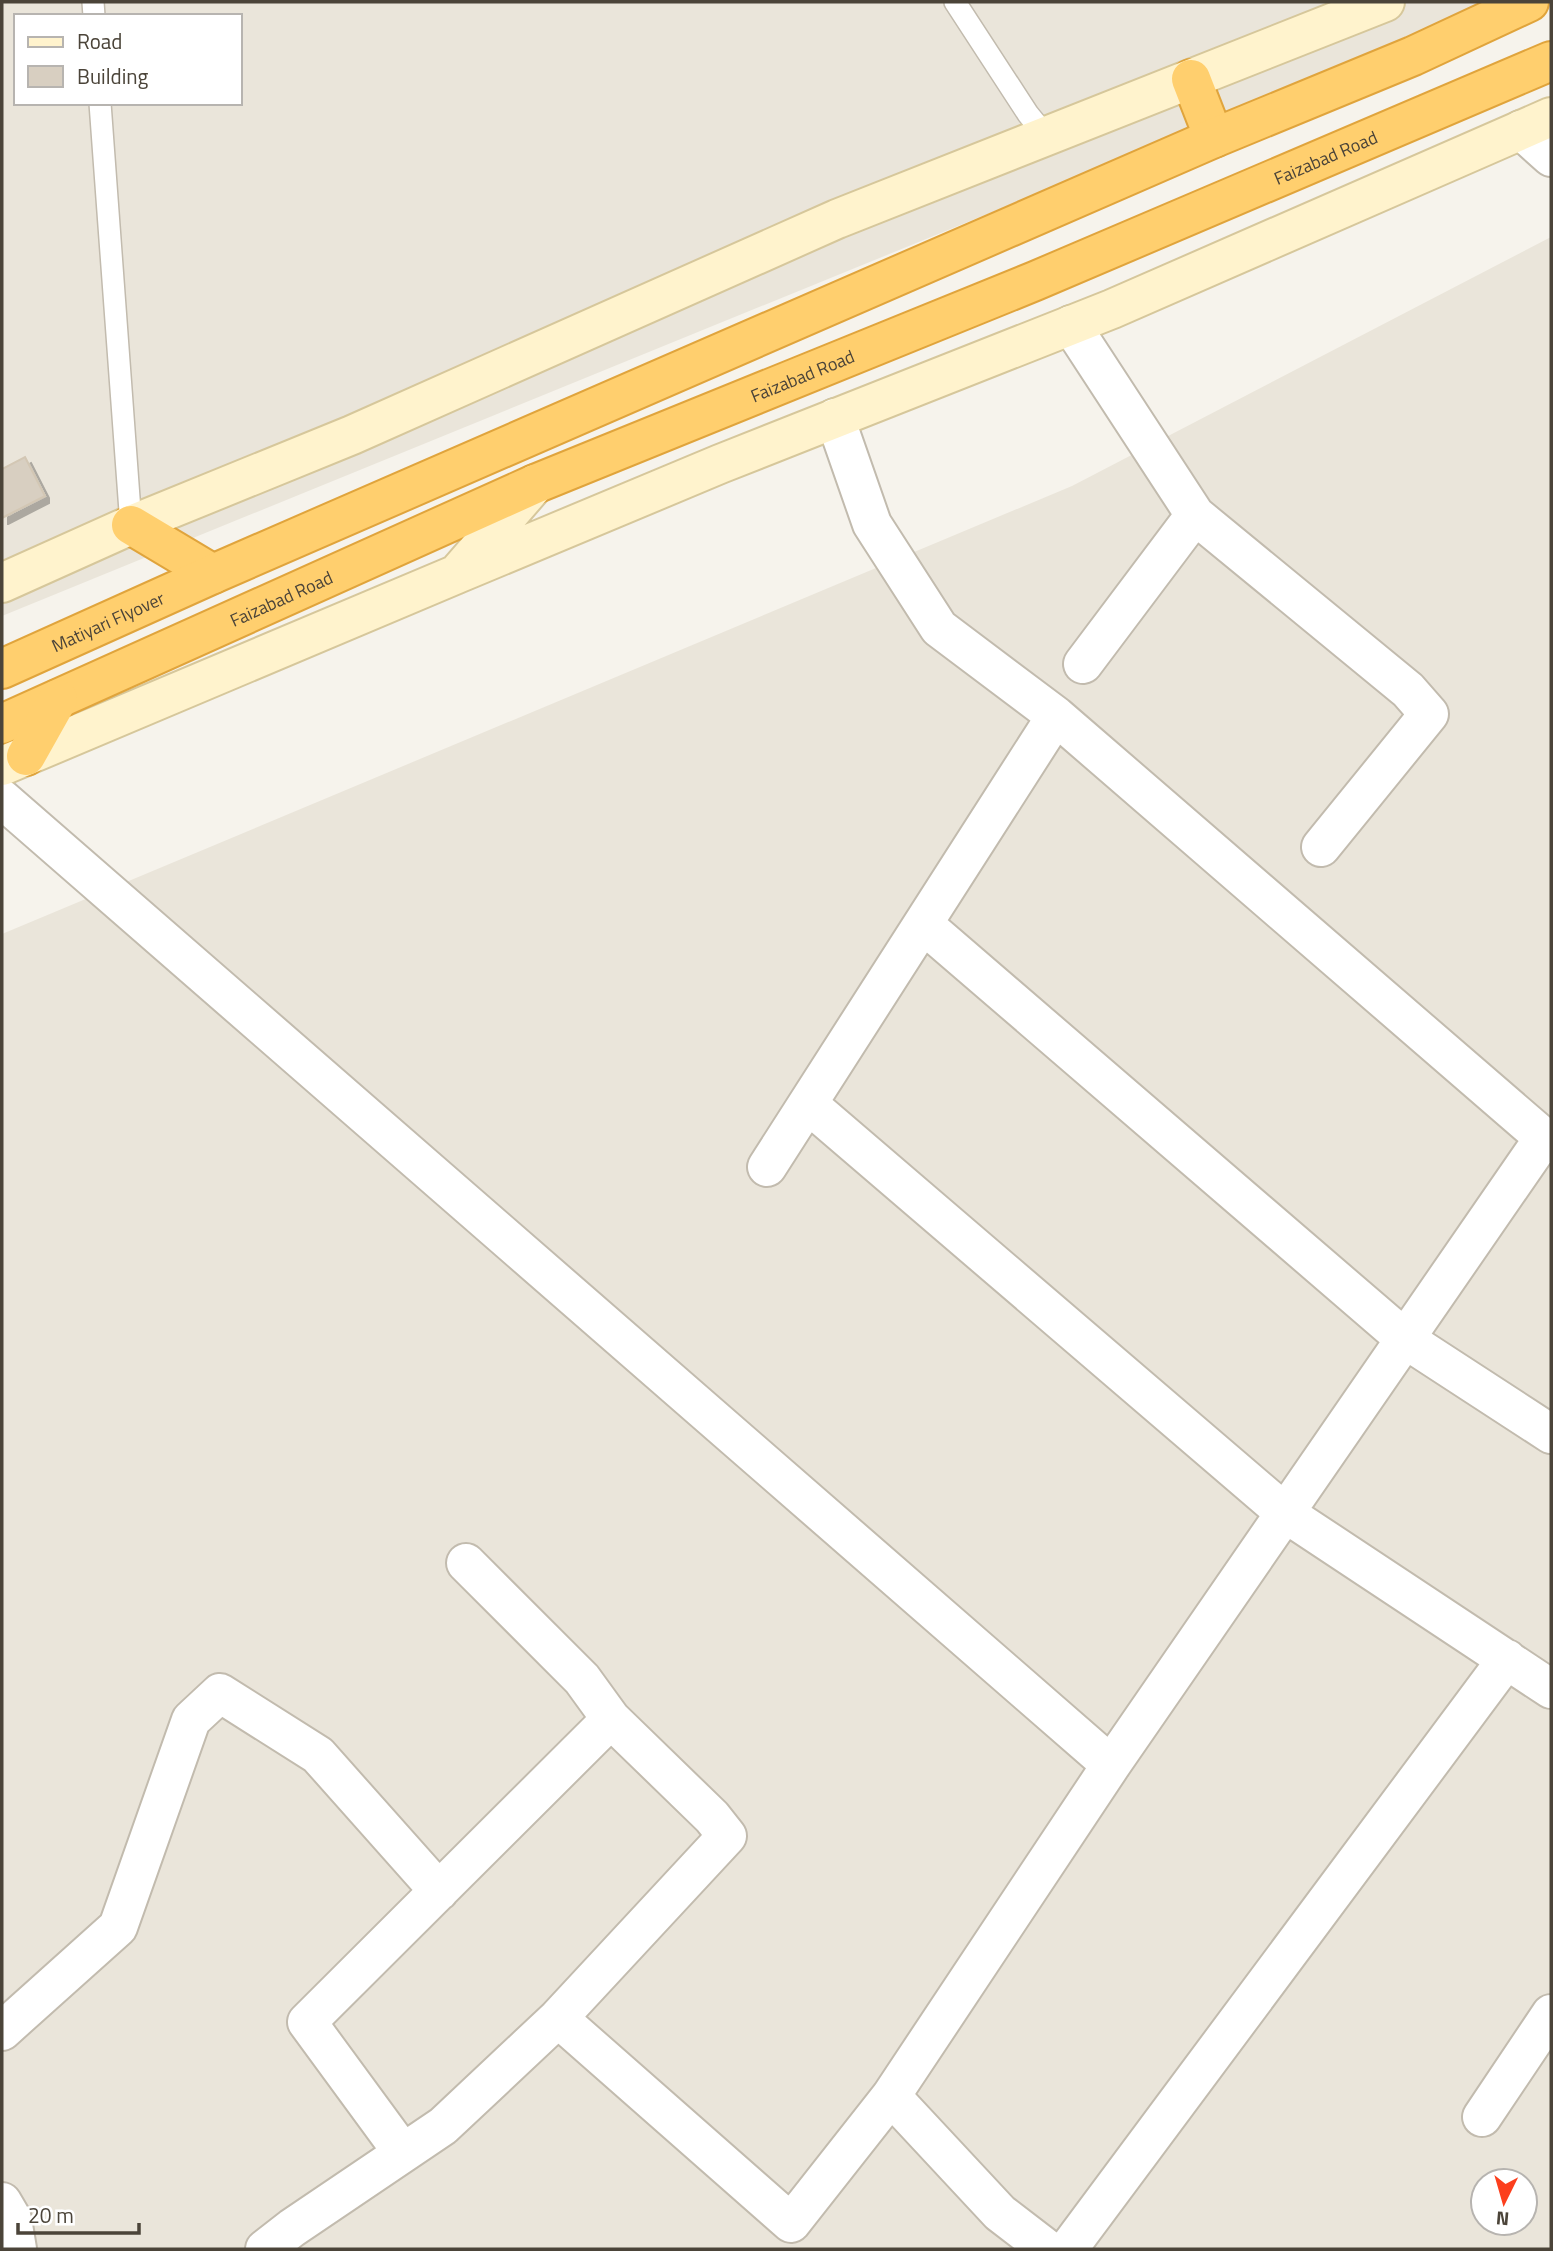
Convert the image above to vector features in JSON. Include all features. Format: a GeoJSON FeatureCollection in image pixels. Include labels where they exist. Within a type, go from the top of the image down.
{"type":"FeatureCollection","features":[{"type":"Feature","properties":{"kind":"highway"},"geometry":{"type":"LineString","coordinates":[[131,525],[212,574],[1214,138],[1413,56],[1528,2]]}},
{"type":"Feature","properties":{"kind":"highway","name":"Faizabad Road"},"geometry":{"type":"LineString","coordinates":[[58,699],[535,484],[1035,281],[1551,61]]}},
{"type":"Feature","properties":{"kind":"highway"},"geometry":{"type":"LineString","coordinates":[[1191,79],[1214,138]]}},
{"type":"Feature","properties":{"kind":"highway","name":"Matiyari Flyover"},"geometry":{"type":"LineString","coordinates":[[2,669],[212,574]]}},
{"type":"Feature","properties":{"kind":"highway"},"geometry":{"type":"LineString","coordinates":[[2,724],[58,699]]}},
{"type":"Feature","properties":{"kind":"highway"},"geometry":{"type":"LineString","coordinates":[[14,761],[58,699]]}},
{"type":"Feature","properties":{"kind":"street"},"geometry":{"type":"LineString","coordinates":[[2,583],[131,525],[352,435],[837,219],[1385,2]]}},
{"type":"Feature","properties":{"kind":"street"},"geometry":{"type":"LineString","coordinates":[[14,761],[720,464],[1112,309],[1536,123],[1551,158]]}},
{"type":"Feature","properties":{"kind":"street"},"geometry":{"type":"LineString","coordinates":[[1071,325],[1195,514],[1408,690],[1429,714],[1321,847]]}},
{"type":"Feature","properties":{"kind":"street"},"geometry":{"type":"LineString","coordinates":[[558,2018],[791,2223],[891,2096],[1111,1765],[1405,1339],[1547,1142],[1056,716],[939,628],[872,524],[835,418]]}},
{"type":"Feature","properties":{"kind":"street"},"geometry":{"type":"LineString","coordinates":[[457,574],[535,484]]}},
{"type":"Feature","properties":{"kind":"street"},"geometry":{"type":"LineString","coordinates":[[1083,664],[1195,514]]}},
{"type":"Feature","properties":{"kind":"street"},"geometry":{"type":"LineString","coordinates":[[767,1167],[1056,716]]}},
{"type":"Feature","properties":{"kind":"street"},"geometry":{"type":"LineString","coordinates":[[2,799],[1111,1765]]}},
{"type":"Feature","properties":{"kind":"street"},"geometry":{"type":"LineString","coordinates":[[923,924],[1405,1339],[1551,1434]]}},
{"type":"Feature","properties":{"kind":"street"},"geometry":{"type":"LineString","coordinates":[[808,1104],[1285,1513],[1551,1689]]}},
{"type":"Feature","properties":{"kind":"street"},"geometry":{"type":"LineString","coordinates":[[265,2249],[443,2126],[558,2018],[727,1836],[712,1817],[611,1719],[582,1678],[466,1563]]}},
{"type":"Feature","properties":{"kind":"street"},"geometry":{"type":"LineString","coordinates":[[1068,2249],[1507,1660]]}},
{"type":"Feature","properties":{"kind":"street"},"geometry":{"type":"LineString","coordinates":[[2,2031],[118,1927],[191,1720],[220,1693],[318,1755],[439,1891]]}},
{"type":"Feature","properties":{"kind":"street"},"geometry":{"type":"LineString","coordinates":[[403,2153],[307,2022],[611,1719]]}},
{"type":"Feature","properties":{"kind":"street"},"geometry":{"type":"LineString","coordinates":[[1482,2117],[1551,2014]]}},
{"type":"Feature","properties":{"kind":"street"},"geometry":{"type":"LineString","coordinates":[[891,2096],[1000,2213],[1047,2249]]}},
{"type":"Feature","properties":{"kind":"street"},"geometry":{"type":"LineString","coordinates":[[2,2202],[12,2219],[17,2249]]}},
{"type":"Feature","properties":{"kind":"lane"},"geometry":{"type":"LineString","coordinates":[[955,2],[1028,114],[1046,136]]}},
{"type":"Feature","properties":{"kind":"lane"},"geometry":{"type":"LineString","coordinates":[[100,105],[131,525]]}},
{"type":"Feature","properties":{"kind":"shaded area"},"geometry":{"type":"Polygon","coordinates":[[[2,2],[1507,2],[2,616],[2,2]]]}},
{"type":"Feature","properties":{"kind":"shaded area"},"geometry":{"type":"Polygon","coordinates":[[[1551,237],[1551,2249],[2,2249],[2,934],[1072,486],[1551,237]]]}},
{"type":"Feature","properties":{"kind":"building"},"geometry":{"type":"Polygon","coordinates":[[[25,457],[45,496],[2,518],[2,469],[25,457]]]}}]}
